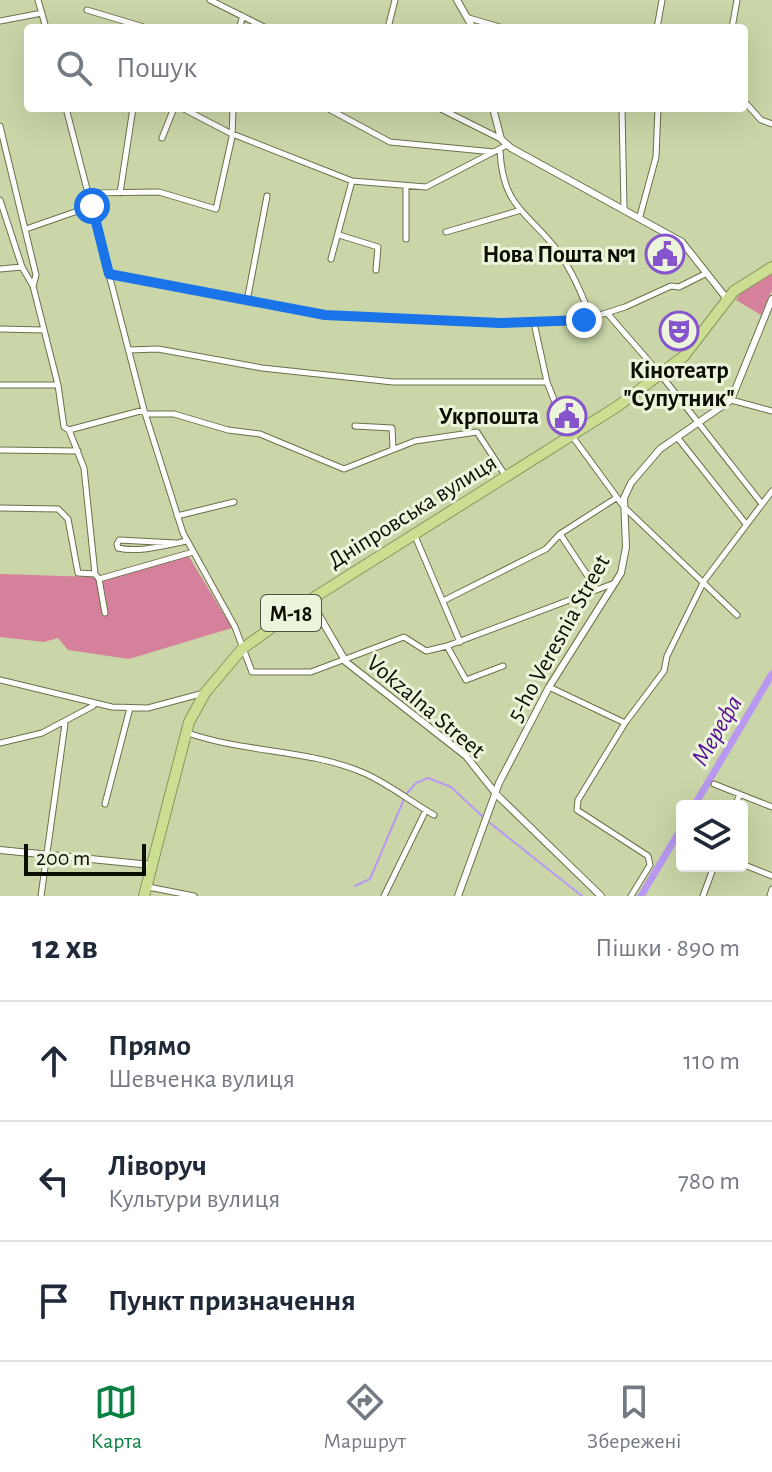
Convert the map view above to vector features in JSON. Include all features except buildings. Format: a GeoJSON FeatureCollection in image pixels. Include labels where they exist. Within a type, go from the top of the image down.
{"type":"FeatureCollection","features":[{"type":"Feature","properties":{"kind":"highway","name":"Дніпровська вулиця"},"geometry":{"type":"LineString","coordinates":[[145,891],[185,732],[205,693],[242,649],[310,600],[661,375],[689,351],[727,299],[772,267]]}},
{"type":"Feature","properties":{"kind":"street"},"geometry":{"type":"LineString","coordinates":[[38,0],[45,24]]}},
{"type":"Feature","properties":{"kind":"street"},"geometry":{"type":"LineString","coordinates":[[210,0],[258,24]]}},
{"type":"Feature","properties":{"kind":"street"},"geometry":{"type":"LineString","coordinates":[[389,24],[395,0]]}},
{"type":"Feature","properties":{"kind":"street"},"geometry":{"type":"LineString","coordinates":[[457,0],[471,24]]}},
{"type":"Feature","properties":{"kind":"street"},"geometry":{"type":"LineString","coordinates":[[658,24],[662,0]]}},
{"type":"Feature","properties":{"kind":"street"},"geometry":{"type":"LineString","coordinates":[[733,24],[737,0]]}},
{"type":"Feature","properties":{"kind":"street"},"geometry":{"type":"LineString","coordinates":[[87,10],[134,24]]}},
{"type":"Feature","properties":{"kind":"street"},"geometry":{"type":"LineString","coordinates":[[0,21],[42,13]]}},
{"type":"Feature","properties":{"kind":"street"},"geometry":{"type":"LineString","coordinates":[[240,24],[243,16]]}},
{"type":"Feature","properties":{"kind":"street"},"geometry":{"type":"LineString","coordinates":[[469,18],[489,24]]}},
{"type":"Feature","properties":{"kind":"street"},"geometry":{"type":"LineString","coordinates":[[748,105],[761,120],[772,124]]}},
{"type":"Feature","properties":{"kind":"street"},"geometry":{"type":"LineString","coordinates":[[67,112],[145,412],[177,516],[256,674],[311,672],[346,662],[404,637],[426,651],[447,646],[570,602],[595,587],[615,583]]}},
{"type":"Feature","properties":{"kind":"street"},"geometry":{"type":"LineString","coordinates":[[120,193],[132,112]]}},
{"type":"Feature","properties":{"kind":"street"},"geometry":{"type":"LineString","coordinates":[[162,138],[172,112]]}},
{"type":"Feature","properties":{"kind":"street"},"geometry":{"type":"LineString","coordinates":[[190,112],[232,133],[352,181],[406,188],[434,185],[497,151],[504,142]]}},
{"type":"Feature","properties":{"kind":"street"},"geometry":{"type":"LineString","coordinates":[[88,193],[159,192],[216,209],[232,133],[233,112]]}},
{"type":"Feature","properties":{"kind":"street"},"geometry":{"type":"LineString","coordinates":[[335,112],[397,144],[497,151]]}},
{"type":"Feature","properties":{"kind":"street"},"geometry":{"type":"LineString","coordinates":[[447,112],[640,216],[682,242],[727,299]]}},
{"type":"Feature","properties":{"kind":"street"},"geometry":{"type":"LineString","coordinates":[[494,112],[504,142]]}},
{"type":"Feature","properties":{"kind":"street"},"geometry":{"type":"LineString","coordinates":[[622,112],[624,208]]}},
{"type":"Feature","properties":{"kind":"street"},"geometry":{"type":"LineString","coordinates":[[640,216],[656,157],[658,112]]}},
{"type":"Feature","properties":{"kind":"street"},"geometry":{"type":"LineString","coordinates":[[0,126],[36,275],[33,286]]}},
{"type":"Feature","properties":{"kind":"street"},"geometry":{"type":"LineString","coordinates":[[497,151],[507,190],[518,211],[557,251],[591,317]]}},
{"type":"Feature","properties":{"kind":"street"},"geometry":{"type":"LineString","coordinates":[[331,259],[352,181]]}},
{"type":"Feature","properties":{"kind":"street"},"geometry":{"type":"LineString","coordinates":[[406,188],[406,239]]}},
{"type":"Feature","properties":{"kind":"street"},"geometry":{"type":"LineString","coordinates":[[247,301],[267,196]]}},
{"type":"Feature","properties":{"kind":"street"},"geometry":{"type":"LineString","coordinates":[[0,200],[22,267],[33,286],[58,385],[64,427],[69,430],[84,468],[97,576],[105,613]]}},
{"type":"Feature","properties":{"kind":"street"},"geometry":{"type":"LineString","coordinates":[[26,229],[92,206]]}},
{"type":"Feature","properties":{"kind":"street"},"geometry":{"type":"LineString","coordinates":[[446,232],[518,211]]}},
{"type":"Feature","properties":{"kind":"street"},"geometry":{"type":"LineString","coordinates":[[339,235],[378,247],[376,270]]}},
{"type":"Feature","properties":{"kind":"street"},"geometry":{"type":"LineString","coordinates":[[0,269],[22,267]]}},
{"type":"Feature","properties":{"kind":"street"},"geometry":{"type":"LineString","coordinates":[[109,274],[341,316],[534,323],[607,313],[671,286],[679,287],[705,274]]}},
{"type":"Feature","properties":{"kind":"street"},"geometry":{"type":"LineString","coordinates":[[772,299],[731,400],[772,411]]}},
{"type":"Feature","properties":{"kind":"street"},"geometry":{"type":"LineString","coordinates":[[607,313],[661,375],[762,504]]}},
{"type":"Feature","properties":{"kind":"street"},"geometry":{"type":"LineString","coordinates":[[763,322],[772,326]]}},
{"type":"Feature","properties":{"kind":"street"},"geometry":{"type":"LineString","coordinates":[[534,323],[547,382],[557,412],[571,435],[624,507],[737,615]]}},
{"type":"Feature","properties":{"kind":"street"},"geometry":{"type":"LineString","coordinates":[[0,329],[43,330]]}},
{"type":"Feature","properties":{"kind":"street"},"geometry":{"type":"LineString","coordinates":[[129,350],[158,349],[262,368],[393,382],[547,382]]}},
{"type":"Feature","properties":{"kind":"street"},"geometry":{"type":"LineString","coordinates":[[0,385],[58,385]]}},
{"type":"Feature","properties":{"kind":"street","name":"5-ho Veresnia Street"},"geometry":{"type":"LineString","coordinates":[[458,896],[497,795],[549,687],[625,562],[624,507],[631,483],[648,461],[731,400]]}},
{"type":"Feature","properties":{"kind":"street"},"geometry":{"type":"LineString","coordinates":[[69,430],[145,412],[174,414],[228,430],[260,434],[344,469],[393,448],[477,432],[506,476]]}},
{"type":"Feature","properties":{"kind":"street"},"geometry":{"type":"LineString","coordinates":[[355,426],[392,428],[393,448]]}},
{"type":"Feature","properties":{"kind":"street"},"geometry":{"type":"LineString","coordinates":[[677,437],[746,524]]}},
{"type":"Feature","properties":{"kind":"street"},"geometry":{"type":"LineString","coordinates":[[0,450],[78,451]]}},
{"type":"Feature","properties":{"kind":"street"},"geometry":{"type":"LineString","coordinates":[[631,896],[650,865],[648,856],[577,810],[578,800],[625,723],[664,671],[667,656],[704,581],[772,491]]}},
{"type":"Feature","properties":{"kind":"street"},"geometry":{"type":"LineString","coordinates":[[445,600],[546,549],[560,534],[616,498]]}},
{"type":"Feature","properties":{"kind":"street"},"geometry":{"type":"LineString","coordinates":[[177,516],[234,502]]}},
{"type":"Feature","properties":{"kind":"street"},"geometry":{"type":"LineString","coordinates":[[0,508],[58,509],[68,519],[78,573],[97,576],[193,552]]}},
{"type":"Feature","properties":{"kind":"street"},"geometry":{"type":"LineString","coordinates":[[414,534],[445,600],[460,642]]}},
{"type":"Feature","properties":{"kind":"street"},"geometry":{"type":"LineString","coordinates":[[560,534],[595,587]]}},
{"type":"Feature","properties":{"kind":"street"},"geometry":{"type":"LineString","coordinates":[[176,543],[133,539],[119,540],[117,544],[118,548],[126,550],[176,543],[187,541]]}},
{"type":"Feature","properties":{"kind":"street","name":"Vokzalna Street"},"geometry":{"type":"LineString","coordinates":[[310,600],[346,662],[459,750],[497,795],[601,896]]}},
{"type":"Feature","properties":{"kind":"street"},"geometry":{"type":"LineString","coordinates":[[447,646],[466,680],[503,666]]}},
{"type":"Feature","properties":{"kind":"street"},"geometry":{"type":"LineString","coordinates":[[0,680],[94,705],[130,708],[175,704],[205,693]]}},
{"type":"Feature","properties":{"kind":"street"},"geometry":{"type":"LineString","coordinates":[[549,687],[625,723]]}},
{"type":"Feature","properties":{"kind":"street"},"geometry":{"type":"LineString","coordinates":[[0,743],[65,724],[94,705]]}},
{"type":"Feature","properties":{"kind":"street"},"geometry":{"type":"LineString","coordinates":[[105,804],[130,708]]}},
{"type":"Feature","properties":{"kind":"street"},"geometry":{"type":"LineString","coordinates":[[41,896],[50,855],[65,724]]}},
{"type":"Feature","properties":{"kind":"street"},"geometry":{"type":"LineString","coordinates":[[185,732],[228,746],[313,759],[363,773],[434,815]]}},
{"type":"Feature","properties":{"kind":"street"},"geometry":{"type":"LineString","coordinates":[[714,784],[772,807]]}},
{"type":"Feature","properties":{"kind":"street"},"geometry":{"type":"LineString","coordinates":[[738,800],[740,794]]}},
{"type":"Feature","properties":{"kind":"street"},"geometry":{"type":"LineString","coordinates":[[384,896],[426,810]]}},
{"type":"Feature","properties":{"kind":"street"},"geometry":{"type":"LineString","coordinates":[[0,850],[151,865]]}},
{"type":"Feature","properties":{"kind":"street"},"geometry":{"type":"LineString","coordinates":[[748,866],[772,876]]}},
{"type":"Feature","properties":{"kind":"street"},"geometry":{"type":"LineString","coordinates":[[703,896],[712,872]]}},
{"type":"Feature","properties":{"kind":"street"},"geometry":{"type":"LineString","coordinates":[[770,896],[772,889]]}},
{"type":"Feature","properties":{"kind":"street"},"geometry":{"type":"LineString","coordinates":[[145,891],[194,896]]}},
{"type":"Feature","properties":{"kind":"shaded area"},"geometry":{"type":"Polygon","coordinates":[[[772,274],[772,290],[761,315],[736,300],[741,292],[772,274]]]}},
{"type":"Feature","properties":{"kind":"shaded area"},"geometry":{"type":"Polygon","coordinates":[[[188,555],[232,628],[129,659],[68,650],[58,638],[44,642],[0,637],[0,574],[94,577],[99,582],[188,555]]]}},
{"type":"Feature","properties":{"kind":"waterway","name":"Мерефа"},"geometry":{"type":"LineString","coordinates":[[698,800],[772,674]]}},
{"type":"Feature","properties":{"kind":"waterway"},"geometry":{"type":"LineString","coordinates":[[407,793],[416,783],[428,778],[451,787],[483,817]]}},
{"type":"Feature","properties":{"kind":"waterway"},"geometry":{"type":"LineString","coordinates":[[355,886],[370,879],[404,799]]}},
{"type":"Feature","properties":{"kind":"waterway"},"geometry":{"type":"LineString","coordinates":[[490,823],[582,896]]}},
{"type":"Feature","properties":{"kind":"waterway","name":"Мерефа"},"geometry":{"type":"LineString","coordinates":[[641,896],[676,837]]}},
{"type":"Feature","properties":{"kind":"place","name":"Нова Пошта №1"},"geometry":{"type":"Point","coordinates":[665,254]}},
{"type":"Feature","properties":{"kind":"place","name":"Кінотеатр \"Супутник\""},"geometry":{"type":"Point","coordinates":[679,331]}},
{"type":"Feature","properties":{"kind":"place","name":"Укрпошта"},"geometry":{"type":"Point","coordinates":[567,416]}},
{"type":"Feature","properties":{"kind":"route"},"geometry":{"type":"LineString","coordinates":[[92,206],[109,274],[175,289],[325,315],[500,323],[584,320]]}}]}
